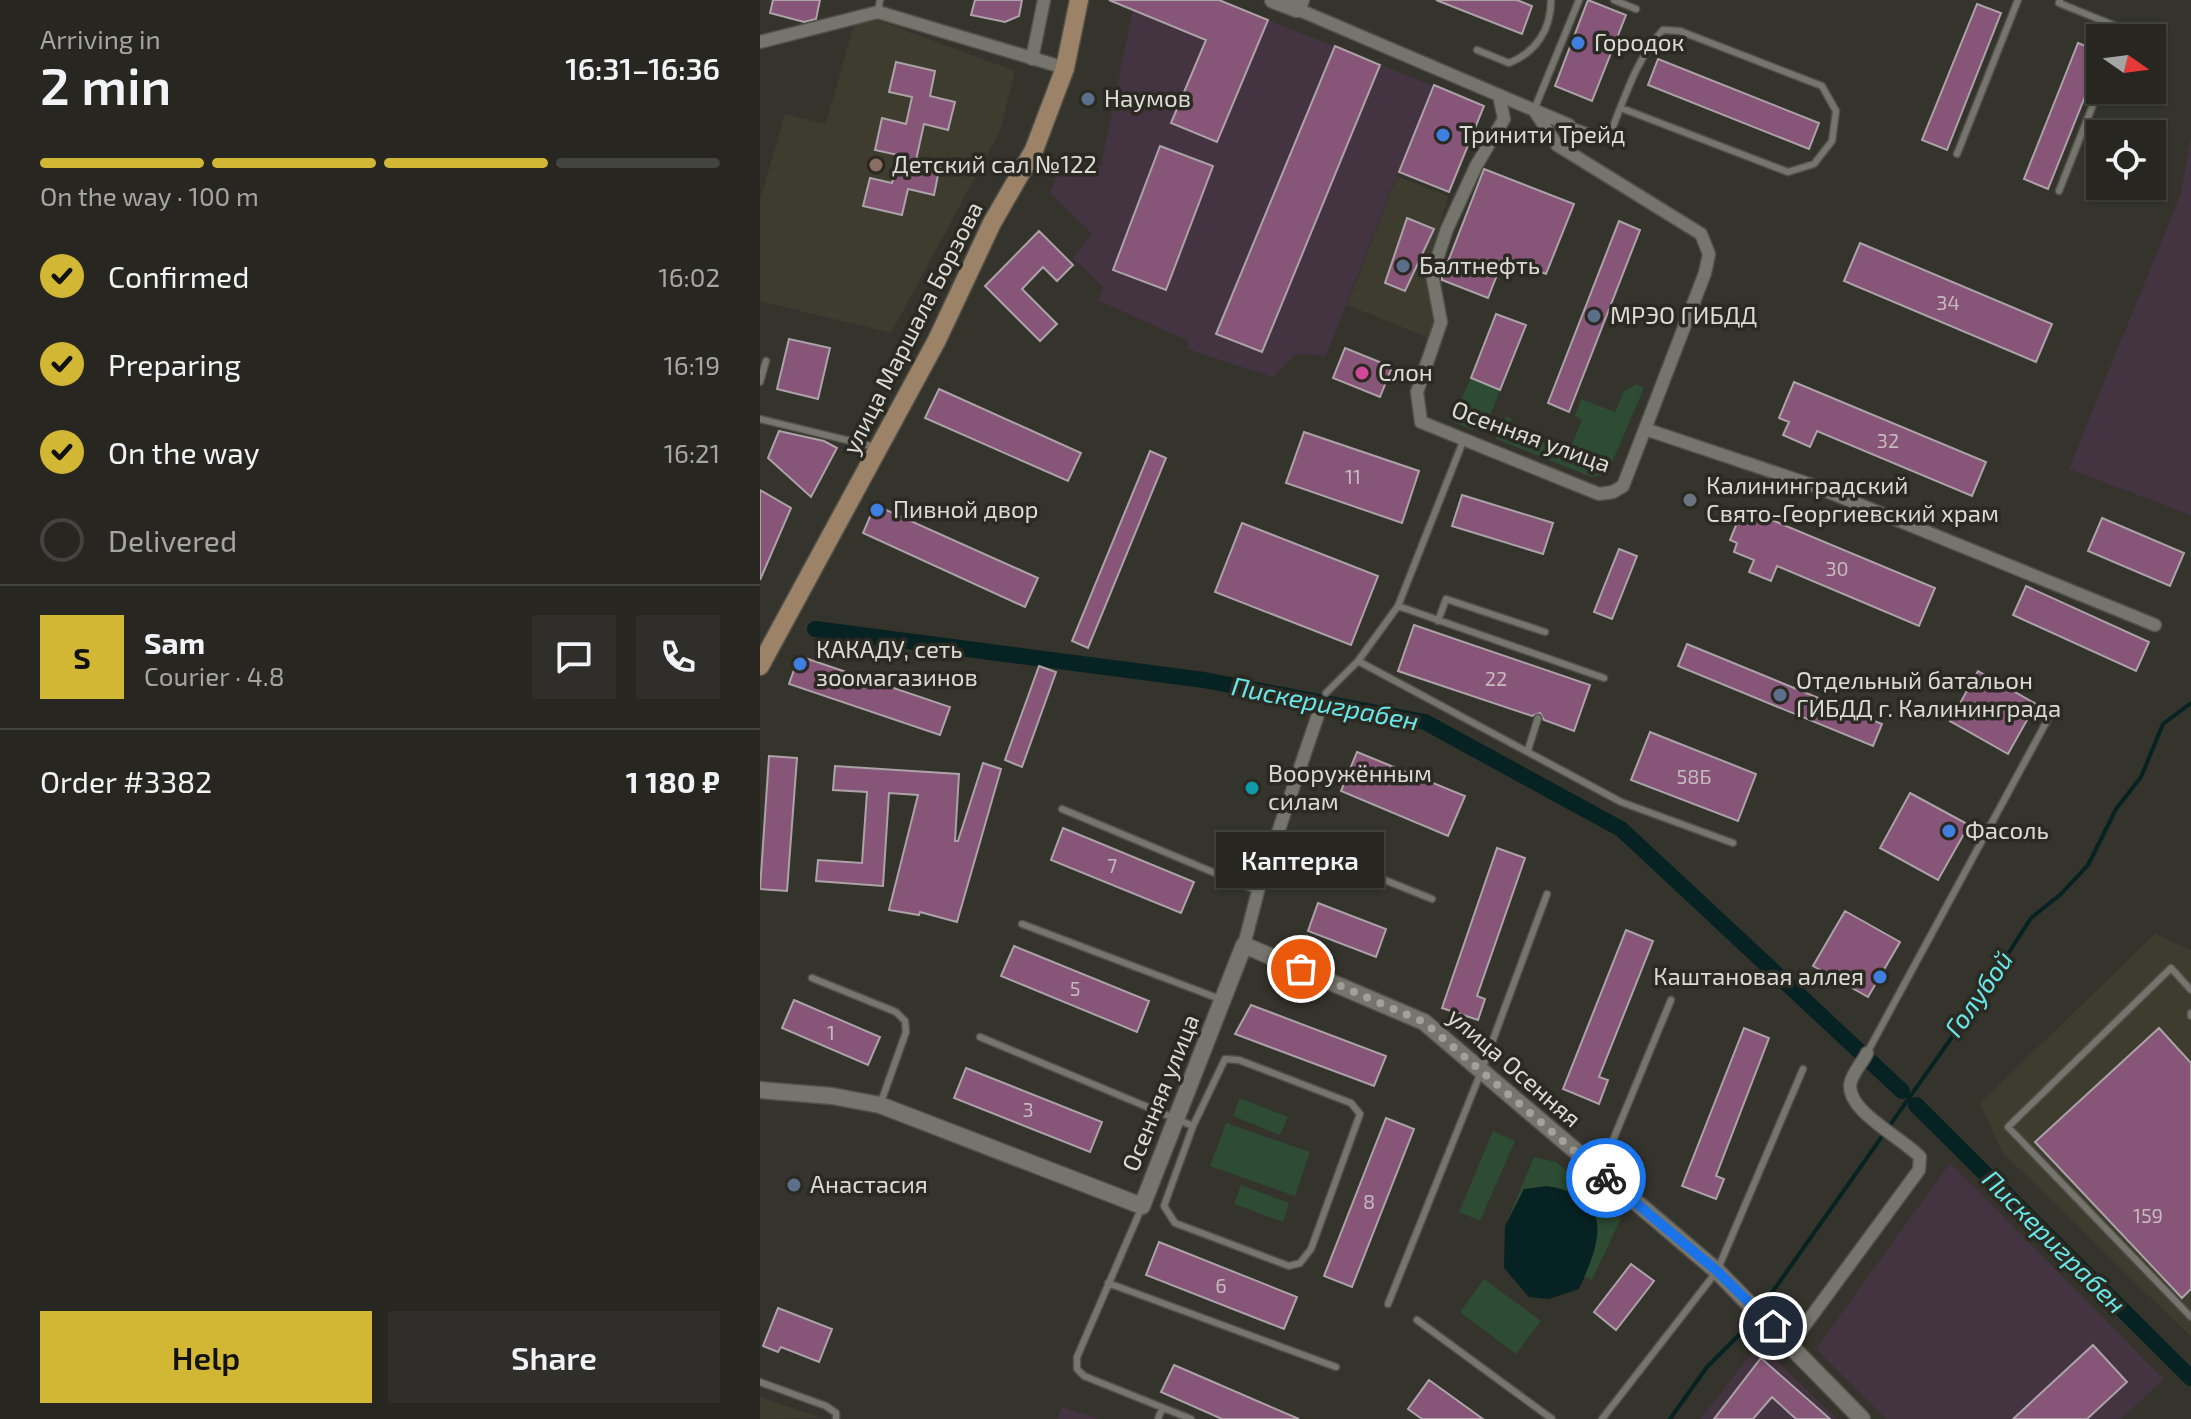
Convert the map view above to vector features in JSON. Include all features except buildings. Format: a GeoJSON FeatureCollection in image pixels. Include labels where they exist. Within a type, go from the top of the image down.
{"type":"FeatureCollection","features":[{"type":"Feature","properties":{"kind":"main road","name":"улица Маршала Борзова"},"geometry":{"type":"LineString","coordinates":[[760,666],[937,340],[992,223],[1034,150],[1065,68],[1079,0]]}},
{"type":"Feature","properties":{"kind":"street"},"geometry":{"type":"LineString","coordinates":[[1032,59],[1044,0]]}},
{"type":"Feature","properties":{"kind":"street"},"geometry":{"type":"LineString","coordinates":[[1273,0],[1299,5],[1569,125]]}},
{"type":"Feature","properties":{"kind":"street"},"geometry":{"type":"LineString","coordinates":[[762,44],[879,6],[1065,68]]}},
{"type":"Feature","properties":{"kind":"street","name":"Осенняя улица"},"geometry":{"type":"LineString","coordinates":[[1499,95],[1504,119],[1470,179],[1432,274],[1441,322],[1417,392],[1421,422],[1599,494],[1613,492],[1623,486],[1705,273],[1709,254],[1701,234],[1557,145],[1534,110]]}},
{"type":"Feature","properties":{"kind":"street"},"geometry":{"type":"LineString","coordinates":[[1645,429],[1809,484],[2155,625]]}},
{"type":"Feature","properties":{"kind":"street","name":"Осенняя улица"},"geometry":{"type":"LineString","coordinates":[[760,1090],[832,1096],[880,1105],[1142,1206],[1244,945],[1258,891],[1320,709]]}},
{"type":"Feature","properties":{"kind":"street","name":"улица Осенняя"},"geometry":{"type":"LineString","coordinates":[[1244,945],[1424,1022],[1717,1271],[1862,1419]]}},
{"type":"Feature","properties":{"kind":"street"},"geometry":{"type":"LineString","coordinates":[[1791,1344],[1919,1170],[1920,1157],[1857,1108],[1851,1096],[1850,1082],[1865,1058]]}},
{"type":"Feature","properties":{"kind":"lane"},"geometry":{"type":"LineString","coordinates":[[1477,50],[1509,63],[1530,54],[1546,27],[1551,0]]}},
{"type":"Feature","properties":{"kind":"lane"},"geometry":{"type":"LineString","coordinates":[[1534,110],[1579,0]]}},
{"type":"Feature","properties":{"kind":"lane"},"geometry":{"type":"LineString","coordinates":[[1614,0],[1636,9]]}},
{"type":"Feature","properties":{"kind":"lane"},"geometry":{"type":"LineString","coordinates":[[1957,154],[2018,0]]}},
{"type":"Feature","properties":{"kind":"lane"},"geometry":{"type":"LineString","coordinates":[[2050,0],[2111,24]]}},
{"type":"Feature","properties":{"kind":"lane"},"geometry":{"type":"LineString","coordinates":[[1569,125],[1608,139],[1621,108],[1650,43],[1663,30],[1680,31],[1822,86],[1836,111],[1832,141],[1814,164],[1788,172],[1621,108]]}},
{"type":"Feature","properties":{"kind":"lane"},"geometry":{"type":"LineString","coordinates":[[2059,191],[2093,104]]}},
{"type":"Feature","properties":{"kind":"lane"},"geometry":{"type":"LineString","coordinates":[[760,382],[766,361]]}},
{"type":"Feature","properties":{"kind":"lane"},"geometry":{"type":"LineString","coordinates":[[760,419],[878,449]]}},
{"type":"Feature","properties":{"kind":"lane"},"geometry":{"type":"LineString","coordinates":[[1326,693],[1358,661],[1398,606],[1464,439]]}},
{"type":"Feature","properties":{"kind":"lane"},"geometry":{"type":"LineString","coordinates":[[1438,621],[1446,599],[1545,632]]}},
{"type":"Feature","properties":{"kind":"lane"},"geometry":{"type":"LineString","coordinates":[[1398,606],[1604,678]]}},
{"type":"Feature","properties":{"kind":"lane"},"geometry":{"type":"LineString","coordinates":[[1358,661],[1621,802],[1733,843]]}},
{"type":"Feature","properties":{"kind":"lane"},"geometry":{"type":"LineString","coordinates":[[1553,672],[1557,662]]}},
{"type":"Feature","properties":{"kind":"lane"},"geometry":{"type":"LineString","coordinates":[[1865,1058],[2055,706]]}},
{"type":"Feature","properties":{"kind":"lane"},"geometry":{"type":"LineString","coordinates":[[1528,750],[1538,718]]}},
{"type":"Feature","properties":{"kind":"lane"},"geometry":{"type":"LineString","coordinates":[[1062,809],[1258,891]]}},
{"type":"Feature","properties":{"kind":"lane"},"geometry":{"type":"LineString","coordinates":[[1278,837],[1432,899]]}},
{"type":"Feature","properties":{"kind":"lane"},"geometry":{"type":"LineString","coordinates":[[1388,1304],[1481,1072],[1547,894]]}},
{"type":"Feature","properties":{"kind":"lane"},"geometry":{"type":"LineString","coordinates":[[1022,924],[1223,1000]]}},
{"type":"Feature","properties":{"kind":"lane"},"geometry":{"type":"LineString","coordinates":[[2191,990],[2171,968],[2008,1127],[2191,1317]]}},
{"type":"Feature","properties":{"kind":"lane"},"geometry":{"type":"LineString","coordinates":[[812,978],[896,1012],[905,1021],[906,1032],[880,1105]]}},
{"type":"Feature","properties":{"kind":"lane"},"geometry":{"type":"LineString","coordinates":[[1599,1172],[1671,1000]]}},
{"type":"Feature","properties":{"kind":"lane"},"geometry":{"type":"LineString","coordinates":[[980,1037],[1193,1126]]}},
{"type":"Feature","properties":{"kind":"lane"},"geometry":{"type":"LineString","coordinates":[[1225,1059],[1239,1060],[1351,1103],[1360,1114],[1311,1249],[1300,1263],[1289,1266],[1175,1223],[1167,1214],[1164,1206],[1193,1126],[1225,1059]]}},
{"type":"Feature","properties":{"kind":"lane"},"geometry":{"type":"LineString","coordinates":[[1602,1419],[1717,1271],[1803,1069]]}},
{"type":"Feature","properties":{"kind":"lane"},"geometry":{"type":"LineString","coordinates":[[1142,1206],[1077,1357],[1077,1369],[1084,1376],[1191,1419]]}},
{"type":"Feature","properties":{"kind":"lane"},"geometry":{"type":"LineString","coordinates":[[1108,1283],[1336,1367]]}},
{"type":"Feature","properties":{"kind":"lane"},"geometry":{"type":"LineString","coordinates":[[1417,1320],[1552,1419]]}},
{"type":"Feature","properties":{"kind":"lane"},"geometry":{"type":"LineString","coordinates":[[760,1382],[826,1406],[836,1413],[836,1419]]}},
{"type":"Feature","properties":{"kind":"lane"},"geometry":{"type":"LineString","coordinates":[[1158,1419],[1162,1408]]}},
{"type":"Feature","properties":{"kind":"shaded area"},"geometry":{"type":"Polygon","coordinates":[[[1135,0],[1268,20],[1484,106],[1449,192],[1398,172],[1326,356],[1296,354],[1273,377],[1187,349],[1188,341],[1098,300],[1103,287],[1073,258],[1092,234],[1050,193],[1062,162],[1079,169],[1101,166],[1135,0]]]}},
{"type":"Feature","properties":{"kind":"shaded area","name":"Детский сал №122"},"geometry":{"type":"Polygon","coordinates":[[[875,19],[1015,71],[1000,131],[891,333],[760,301],[760,200],[785,114],[826,124],[854,24],[875,19]]]}},
{"type":"Feature","properties":{"kind":"shaded area"},"geometry":{"type":"Polygon","coordinates":[[[2191,136],[2191,515],[2069,469],[2181,193],[2191,136]]]}},
{"type":"Feature","properties":{"kind":"shaded area"},"geometry":{"type":"Polygon","coordinates":[[[1397,176],[1448,196],[1427,271],[1433,322],[1429,338],[1347,305],[1397,176]]]}},
{"type":"Feature","properties":{"kind":"shaded area"},"geometry":{"type":"Polygon","coordinates":[[[2155,934],[2191,950],[2191,1337],[2002,1152],[1980,1103],[2155,934]]]}},
{"type":"Feature","properties":{"kind":"shaded area"},"geometry":{"type":"Polygon","coordinates":[[[1950,1163],[2164,1379],[2121,1419],[1886,1419],[1816,1349],[1950,1163]]]}},
{"type":"Feature","properties":{"kind":"shaded area"},"geometry":{"type":"Polygon","coordinates":[[[1760,1343],[1781,1365],[1837,1419],[1700,1419],[1760,1343]]]}},
{"type":"Feature","properties":{"kind":"shaded area"},"geometry":{"type":"Polygon","coordinates":[[[760,1397],[822,1418],[760,1419],[760,1397]]]}},
{"type":"Feature","properties":{"kind":"shaded area"},"geometry":{"type":"Polygon","coordinates":[[[1062,1407],[1099,1419],[1058,1419],[1062,1407]]]}},
{"type":"Feature","properties":{"kind":"green space"},"geometry":{"type":"Polygon","coordinates":[[[1471,378],[1500,390],[1488,422],[1473,430],[1451,421],[1471,378]]]}},
{"type":"Feature","properties":{"kind":"green space"},"geometry":{"type":"Polygon","coordinates":[[[1636,384],[1644,388],[1607,474],[1592,477],[1496,439],[1498,422],[1507,417],[1512,419],[1508,430],[1569,451],[1582,420],[1575,416],[1581,399],[1615,412],[1624,391],[1636,384]]]}},
{"type":"Feature","properties":{"kind":"green space"},"geometry":{"type":"Polygon","coordinates":[[[1240,1098],[1288,1117],[1280,1135],[1233,1116],[1240,1098]]]}},
{"type":"Feature","properties":{"kind":"green space"},"geometry":{"type":"Polygon","coordinates":[[[1226,1123],[1310,1152],[1295,1196],[1210,1166],[1226,1123]]]}},
{"type":"Feature","properties":{"kind":"green space"},"geometry":{"type":"Polygon","coordinates":[[[1493,1131],[1515,1141],[1480,1221],[1459,1212],[1493,1131]]]}},
{"type":"Feature","properties":{"kind":"green space"},"geometry":{"type":"Polygon","coordinates":[[[1534,1157],[1556,1162],[1621,1218],[1592,1280],[1547,1260],[1505,1226],[1534,1157]]]}},
{"type":"Feature","properties":{"kind":"green space"},"geometry":{"type":"Polygon","coordinates":[[[1241,1185],[1289,1203],[1283,1222],[1234,1204],[1241,1185]]]}},
{"type":"Feature","properties":{"kind":"green space"},"geometry":{"type":"Polygon","coordinates":[[[1484,1279],[1541,1321],[1516,1354],[1460,1312],[1484,1279]]]}},
{"type":"Feature","properties":{"kind":"water"},"geometry":{"type":"Polygon","coordinates":[[[1547,1186],[1584,1200],[1593,1211],[1597,1224],[1593,1254],[1579,1289],[1549,1299],[1529,1297],[1504,1268],[1505,1226],[1524,1189],[1547,1186]]]}},
{"type":"Feature","properties":{"kind":"waterway","name":"Пискериграбен"},"geometry":{"type":"LineString","coordinates":[[815,629],[1204,680],[1425,722],[1621,829],[1902,1091]]}},
{"type":"Feature","properties":{"kind":"waterway","name":"Голубой"},"geometry":{"type":"LineString","coordinates":[[1771,1294],[1983,993],[2031,918],[2061,894],[2088,865],[2116,809],[2141,777],[2163,724],[2191,703]]}},
{"type":"Feature","properties":{"kind":"waterway","name":"Пискериграбен"},"geometry":{"type":"LineString","coordinates":[[1916,1105],[2191,1378]]}},
{"type":"Feature","properties":{"kind":"waterway","name":"Голубой"},"geometry":{"type":"LineString","coordinates":[[1670,1419],[1707,1367],[1742,1332]]}},
{"type":"Feature","properties":{"kind":"way so far"},"geometry":{"type":"LineString","coordinates":[[1301,969],[1424,1022],[1606,1178]]}},
{"type":"Feature","properties":{"kind":"place","name":"Городок"},"geometry":{"type":"Point","coordinates":[1578,43]}},
{"type":"Feature","properties":{"kind":"place","name":"Наумов"},"geometry":{"type":"Point","coordinates":[1088,99]}},
{"type":"Feature","properties":{"kind":"place","name":"Тринити Трейд"},"geometry":{"type":"Point","coordinates":[1443,135]}},
{"type":"Feature","properties":{"kind":"place","name":"Детский сал №122"},"geometry":{"type":"Point","coordinates":[876,165]}},
{"type":"Feature","properties":{"kind":"place","name":"Балтнефть"},"geometry":{"type":"Point","coordinates":[1403,266]}},
{"type":"Feature","properties":{"kind":"place","name":"МРЭО ГИБДД"},"geometry":{"type":"Point","coordinates":[1594,316]}},
{"type":"Feature","properties":{"kind":"place","name":"Слон"},"geometry":{"type":"Point","coordinates":[1362,373]}},
{"type":"Feature","properties":{"kind":"place","name":"Калининградский Свято-Георгиевский храм"},"geometry":{"type":"Point","coordinates":[1690,500]}},
{"type":"Feature","properties":{"kind":"place","name":"Пивной двор"},"geometry":{"type":"Point","coordinates":[877,510]}},
{"type":"Feature","properties":{"kind":"place","name":"КАКАДУ, сеть зоомагазинов"},"geometry":{"type":"Point","coordinates":[800,664]}},
{"type":"Feature","properties":{"kind":"place","name":"Отдельный батальон ГИБДД г. Калининграда"},"geometry":{"type":"Point","coordinates":[1780,695]}},
{"type":"Feature","properties":{"kind":"place","name":"Вооружённым силам"},"geometry":{"type":"Point","coordinates":[1252,788]}},
{"type":"Feature","properties":{"kind":"place","name":"Фасоль"},"geometry":{"type":"Point","coordinates":[1949,831]}},
{"type":"Feature","properties":{"kind":"place","name":"Каптерка"},"geometry":{"type":"Point","coordinates":[1301,969]}},
{"type":"Feature","properties":{"kind":"place","name":"Каштановая аллея"},"geometry":{"type":"Point","coordinates":[1880,977]}},
{"type":"Feature","properties":{"kind":"place","name":"Анастасия"},"geometry":{"type":"Point","coordinates":[794,1185]}},
{"type":"Feature","properties":{"kind":"route"},"geometry":{"type":"LineString","coordinates":[[1606,1178],[1717,1271],[1773,1326]]}}]}
